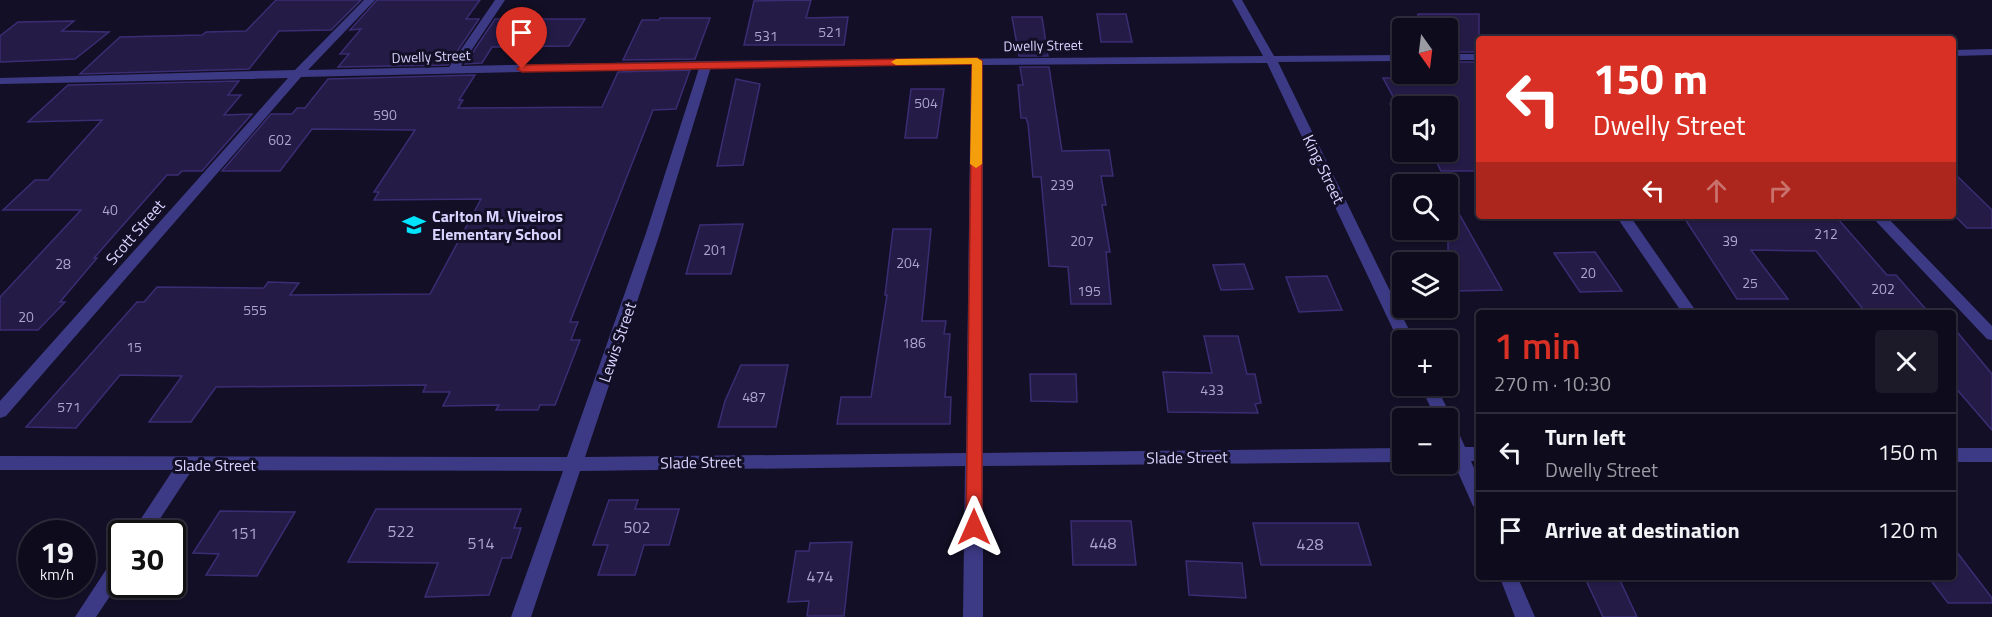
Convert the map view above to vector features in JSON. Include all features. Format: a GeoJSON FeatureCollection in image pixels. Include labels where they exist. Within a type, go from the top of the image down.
{"type":"FeatureCollection","features":[{"type":"Feature","properties":{"kind":"street","name":"Scott Street"},"geometry":{"type":"LineString","coordinates":[[0,412],[297,75],[370,0]]}},
{"type":"Feature","properties":{"kind":"street"},"geometry":{"type":"LineString","coordinates":[[453,70],[500,0]]}},
{"type":"Feature","properties":{"kind":"street","name":"King Street"},"geometry":{"type":"LineString","coordinates":[[1237,0],[1270,58],[1401,330]]}},
{"type":"Feature","properties":{"kind":"street"},"geometry":{"type":"LineString","coordinates":[[1956,53],[1992,52]]}},
{"type":"Feature","properties":{"kind":"street"},"geometry":{"type":"LineString","coordinates":[[1458,57],[1476,57]]}},
{"type":"Feature","properties":{"kind":"street","name":"Dwelly Street"},"geometry":{"type":"LineString","coordinates":[[0,81],[706,64],[1392,58]]}},
{"type":"Feature","properties":{"kind":"street"},"geometry":{"type":"LineString","coordinates":[[974,617],[977,61]]}},
{"type":"Feature","properties":{"kind":"street","name":"Lewis Street"},"geometry":{"type":"LineString","coordinates":[[521,617],[653,233],[706,64]]}},
{"type":"Feature","properties":{"kind":"street"},"geometry":{"type":"LineString","coordinates":[[1625,219],[1688,310]]}},
{"type":"Feature","properties":{"kind":"street"},"geometry":{"type":"LineString","coordinates":[[1881,219],[1992,335]]}},
{"type":"Feature","properties":{"kind":"street"},"geometry":{"type":"LineString","coordinates":[[1458,454],[1476,454]]}},
{"type":"Feature","properties":{"kind":"street","name":"Slade Street"},"geometry":{"type":"LineString","coordinates":[[0,463],[575,464],[1392,455]]}},
{"type":"Feature","properties":{"kind":"street"},"geometry":{"type":"LineString","coordinates":[[1956,455],[1992,455]]}},
{"type":"Feature","properties":{"kind":"street"},"geometry":{"type":"LineString","coordinates":[[1458,462],[1476,495]]}},
{"type":"Feature","properties":{"kind":"street"},"geometry":{"type":"LineString","coordinates":[[149,520],[186,465]]}},
{"type":"Feature","properties":{"kind":"street"},"geometry":{"type":"LineString","coordinates":[[1510,580],[1525,617]]}},
{"type":"Feature","properties":{"kind":"street"},"geometry":{"type":"LineString","coordinates":[[85,617],[108,583]]}},
{"type":"Feature","properties":{"kind":"building"},"geometry":{"type":"Polygon","coordinates":[[[276,0],[361,0],[331,30],[279,31],[249,69],[80,74],[120,37],[202,35],[206,32],[246,31],[276,0]]]}},
{"type":"Feature","properties":{"kind":"building"},"geometry":{"type":"Polygon","coordinates":[[[377,0],[480,0],[466,19],[479,19],[448,65],[338,67],[349,54],[340,54],[361,29],[350,30],[377,0]]]}},
{"type":"Feature","properties":{"kind":"building"},"geometry":{"type":"Polygon","coordinates":[[[811,0],[806,18],[848,17],[844,45],[744,45],[754,1],[811,0]]]}},
{"type":"Feature","properties":{"kind":"building"},"geometry":{"type":"Polygon","coordinates":[[[1097,14],[1126,14],[1132,42],[1101,42],[1097,14]]]}},
{"type":"Feature","properties":{"kind":"building"},"geometry":{"type":"Polygon","coordinates":[[[1418,14],[1479,14],[1476,52],[1458,52],[1458,18],[1418,18],[1418,14]]]}},
{"type":"Feature","properties":{"kind":"building"},"geometry":{"type":"Polygon","coordinates":[[[1012,17],[1042,17],[1048,56],[1019,56],[1012,17]]]}},
{"type":"Feature","properties":{"kind":"building"},"geometry":{"type":"Polygon","coordinates":[[[660,18],[710,18],[695,59],[623,60],[642,20],[659,20],[660,18]]]}},
{"type":"Feature","properties":{"kind":"building"},"geometry":{"type":"Polygon","coordinates":[[[495,19],[585,19],[569,46],[492,47],[482,63],[465,64],[495,19]]]}},
{"type":"Feature","properties":{"kind":"building"},"geometry":{"type":"Polygon","coordinates":[[[74,21],[62,31],[109,32],[75,59],[0,62],[0,36],[18,22],[74,21]]]}},
{"type":"Feature","properties":{"kind":"building"},"geometry":{"type":"Polygon","coordinates":[[[1458,62],[1476,62],[1476,171],[1441,171],[1436,162],[1458,162],[1458,96],[1393,96],[1383,78],[1392,78],[1392,84],[1458,84],[1458,62]]]}},
{"type":"Feature","properties":{"kind":"building"},"geometry":{"type":"Polygon","coordinates":[[[1020,67],[1049,67],[1062,151],[1109,150],[1113,176],[1101,176],[1106,205],[1102,205],[1110,252],[1106,252],[1111,304],[1071,304],[1068,267],[1049,266],[1041,177],[1033,177],[1028,124],[1026,118],[1021,118],[1018,85],[1023,85],[1020,67]]]}},
{"type":"Feature","properties":{"kind":"building"},"geometry":{"type":"Polygon","coordinates":[[[690,70],[676,109],[653,110],[570,322],[578,322],[571,340],[580,340],[555,405],[540,405],[538,410],[496,410],[499,405],[443,406],[450,392],[423,392],[426,385],[216,387],[191,422],[149,422],[182,376],[120,375],[76,428],[26,427],[137,302],[144,302],[157,287],[264,288],[268,282],[299,283],[290,295],[430,294],[481,199],[374,200],[379,192],[374,192],[415,130],[312,129],[280,171],[222,171],[271,114],[292,114],[297,108],[305,108],[328,79],[475,75],[459,100],[463,100],[458,108],[602,107],[618,72],[690,70]]]}},
{"type":"Feature","properties":{"kind":"building"},"geometry":{"type":"Polygon","coordinates":[[[736,79],[760,84],[743,165],[717,166],[736,79]]]}},
{"type":"Feature","properties":{"kind":"building"},"geometry":{"type":"Polygon","coordinates":[[[239,81],[228,95],[241,95],[224,115],[252,114],[202,171],[182,171],[178,175],[167,175],[94,258],[97,258],[60,302],[65,302],[38,330],[0,330],[0,297],[81,210],[3,210],[35,180],[48,180],[102,120],[28,122],[68,85],[239,81]]]}},
{"type":"Feature","properties":{"kind":"building"},"geometry":{"type":"Polygon","coordinates":[[[911,89],[944,89],[937,138],[905,138],[911,89]]]}},
{"type":"Feature","properties":{"kind":"building"},"geometry":{"type":"Polygon","coordinates":[[[1956,175],[1992,210],[1992,228],[1967,228],[1956,217],[1956,175]]]}},
{"type":"Feature","properties":{"kind":"building"},"geometry":{"type":"Polygon","coordinates":[[[1458,212],[1502,290],[1458,291],[1458,252],[1448,252],[1448,240],[1458,240],[1458,212]]]}},
{"type":"Feature","properties":{"kind":"building"},"geometry":{"type":"Polygon","coordinates":[[[1685,219],[1838,219],[1887,275],[1896,275],[1927,310],[1864,310],[1816,251],[1751,250],[1788,299],[1737,299],[1685,219]]]}},
{"type":"Feature","properties":{"kind":"building"},"geometry":{"type":"Polygon","coordinates":[[[743,224],[731,274],[686,274],[700,225],[743,224]]]}},
{"type":"Feature","properties":{"kind":"building"},"geometry":{"type":"Polygon","coordinates":[[[893,229],[931,229],[922,321],[946,321],[944,334],[950,334],[945,397],[951,397],[950,424],[837,424],[841,397],[871,397],[887,295],[885,295],[893,229]]]}},
{"type":"Feature","properties":{"kind":"building"},"geometry":{"type":"Polygon","coordinates":[[[1595,252],[1622,291],[1580,292],[1554,253],[1595,252]]]}},
{"type":"Feature","properties":{"kind":"building"},"geometry":{"type":"Polygon","coordinates":[[[1244,264],[1253,289],[1221,290],[1213,265],[1244,264]]]}},
{"type":"Feature","properties":{"kind":"building"},"geometry":{"type":"Polygon","coordinates":[[[1327,276],[1342,310],[1299,312],[1286,277],[1327,276]]]}},
{"type":"Feature","properties":{"kind":"building"},"geometry":{"type":"Polygon","coordinates":[[[1956,331],[1992,374],[1992,430],[1956,388],[1956,331]]]}},
{"type":"Feature","properties":{"kind":"building"},"geometry":{"type":"Polygon","coordinates":[[[1204,336],[1238,336],[1247,374],[1255,374],[1261,403],[1255,404],[1258,413],[1168,412],[1163,372],[1212,373],[1204,336]]]}},
{"type":"Feature","properties":{"kind":"building"},"geometry":{"type":"Polygon","coordinates":[[[741,365],[788,365],[776,427],[718,427],[725,401],[741,365]]]}},
{"type":"Feature","properties":{"kind":"building"},"geometry":{"type":"Polygon","coordinates":[[[1030,374],[1076,374],[1077,402],[1031,401],[1030,374]]]}},
{"type":"Feature","properties":{"kind":"building"},"geometry":{"type":"Polygon","coordinates":[[[609,500],[638,500],[635,509],[679,509],[669,545],[644,545],[635,575],[598,575],[608,545],[593,545],[609,500]]]}},
{"type":"Feature","properties":{"kind":"building"},"geometry":{"type":"Polygon","coordinates":[[[376,509],[521,509],[514,528],[521,528],[511,558],[502,558],[489,595],[425,597],[438,563],[348,562],[376,509]]]}},
{"type":"Feature","properties":{"kind":"building"},"geometry":{"type":"Polygon","coordinates":[[[220,511],[295,512],[257,576],[206,575],[219,554],[193,553],[220,511]]]}},
{"type":"Feature","properties":{"kind":"building"},"geometry":{"type":"Polygon","coordinates":[[[1071,521],[1131,521],[1136,565],[1073,565],[1071,521]]]}},
{"type":"Feature","properties":{"kind":"building"},"geometry":{"type":"Polygon","coordinates":[[[1253,523],[1358,523],[1371,565],[1261,565],[1253,523]]]}},
{"type":"Feature","properties":{"kind":"building"},"geometry":{"type":"Polygon","coordinates":[[[852,542],[844,616],[807,616],[809,601],[788,602],[796,551],[809,551],[810,543],[852,542]]]}},
{"type":"Feature","properties":{"kind":"building"},"geometry":{"type":"Polygon","coordinates":[[[1956,551],[1992,598],[1992,603],[1948,603],[1931,580],[1956,580],[1956,551]]]}},
{"type":"Feature","properties":{"kind":"building"},"geometry":{"type":"Polygon","coordinates":[[[1186,561],[1242,563],[1246,598],[1189,595],[1186,561]]]}},
{"type":"Feature","properties":{"kind":"building"},"geometry":{"type":"Polygon","coordinates":[[[1586,580],[1620,580],[1637,617],[1603,617],[1586,580]]]}},
{"type":"Feature","properties":{"kind":"slow traffic"},"geometry":{"type":"LineString","coordinates":[[896,62],[977,61],[976,164]]}},
{"type":"Feature","properties":{"kind":"place","name":"Carlton M. Viveiros Elementary School"},"geometry":{"type":"Point","coordinates":[414,225]}},
{"type":"Feature","properties":{"kind":"route"},"geometry":{"type":"LineString","coordinates":[[522,69],[977,61],[974,527]]}}]}
